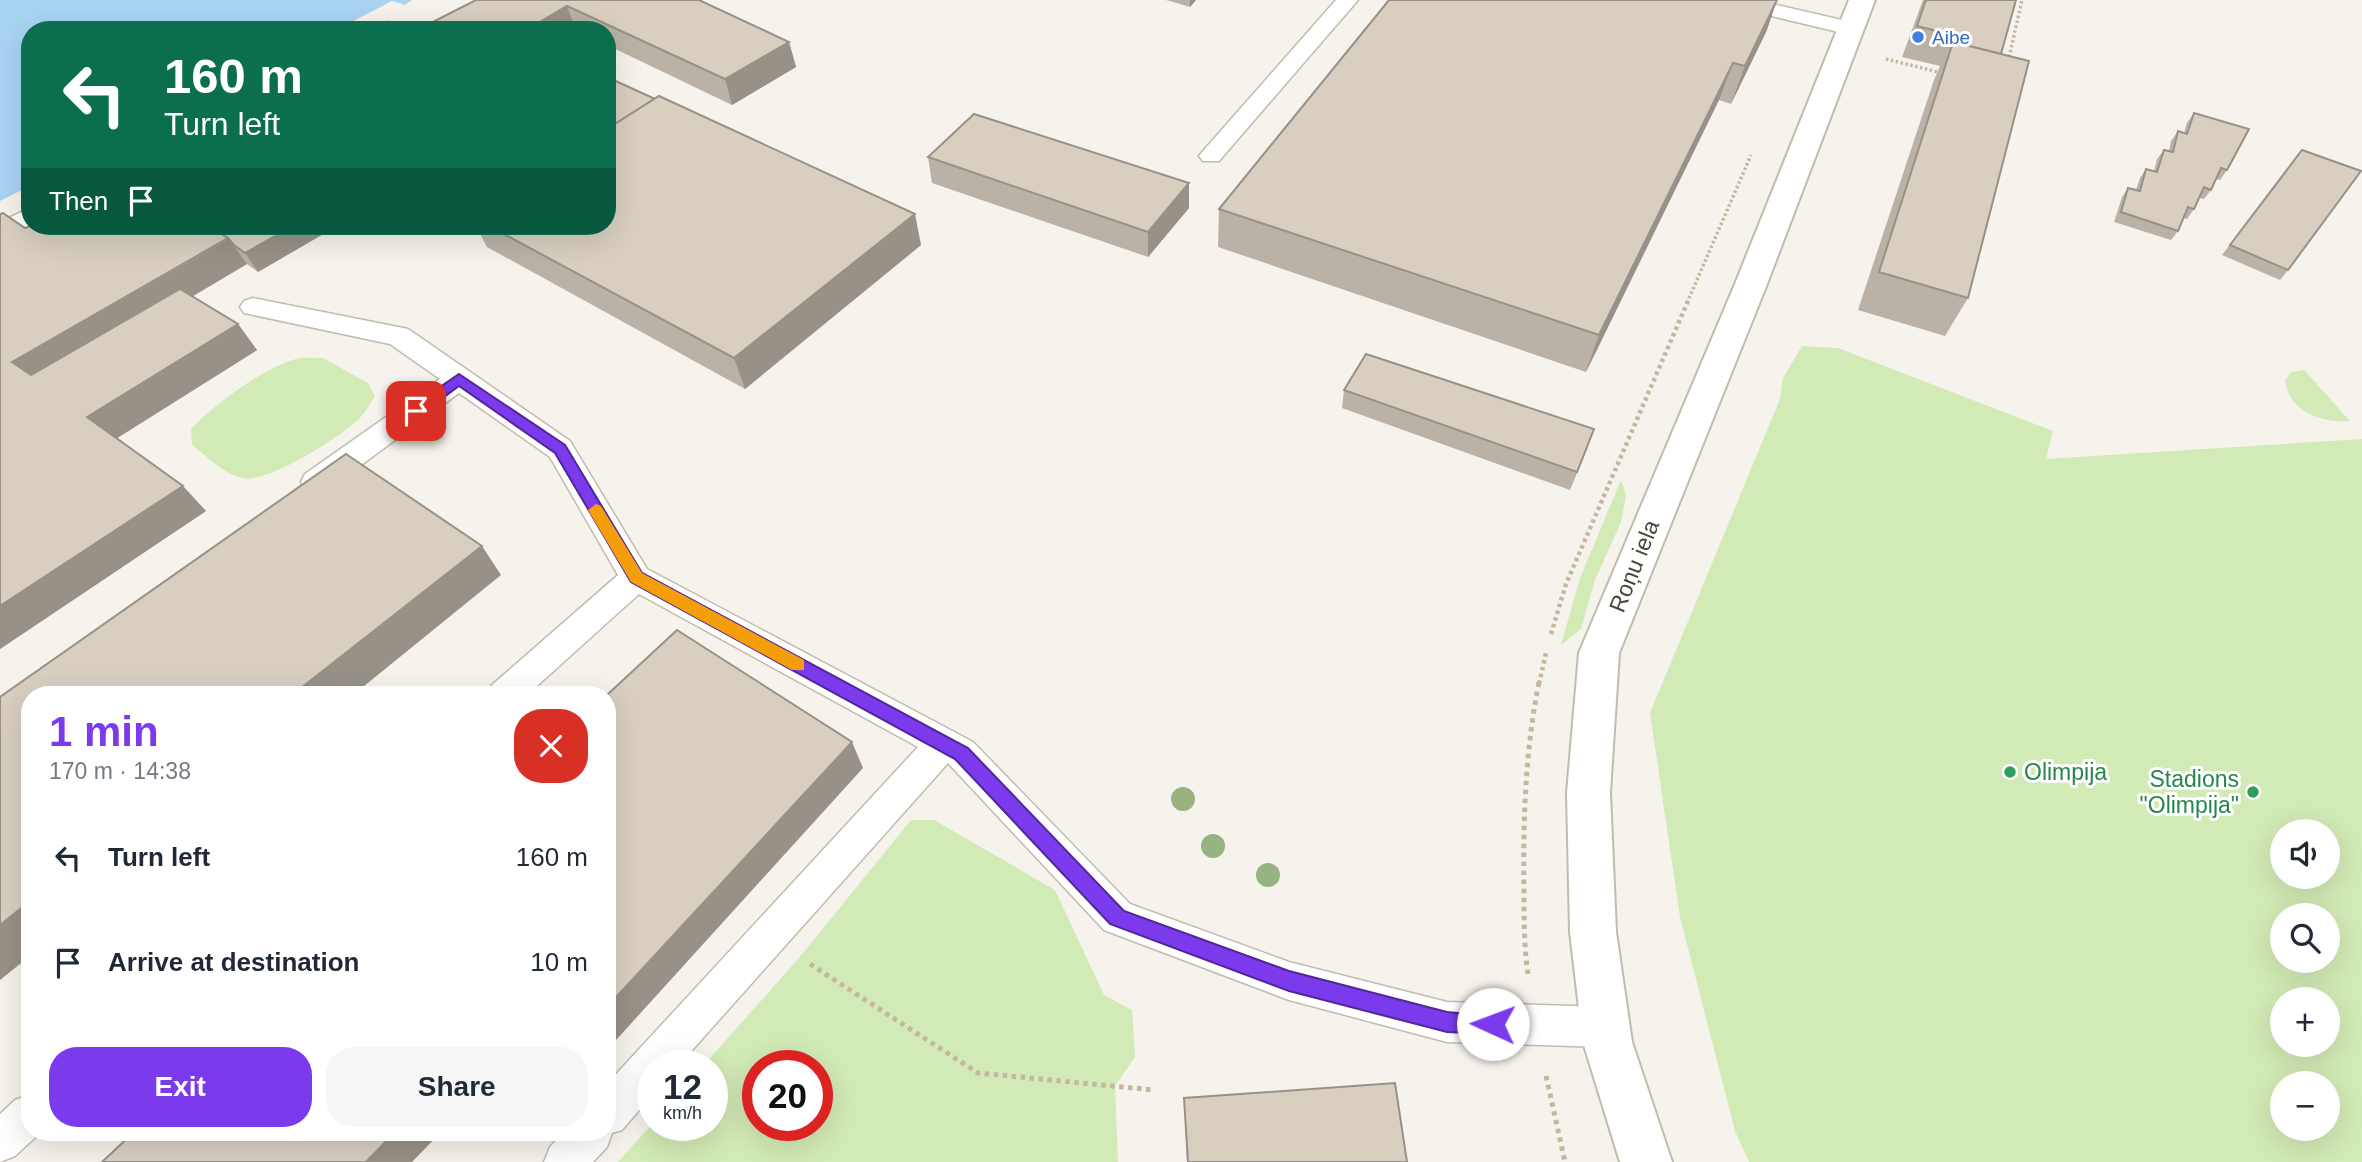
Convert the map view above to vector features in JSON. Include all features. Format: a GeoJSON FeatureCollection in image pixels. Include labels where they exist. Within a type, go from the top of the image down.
{"type":"FeatureCollection","features":[{"type":"Feature","properties":{"kind":"street","name":"Roņu iela"},"geometry":{"type":"LineString","coordinates":[[1646,1162],[1605,1027],[1589,894],[1591,713],[1599,653],[1751,284],[1856,14]]}},
{"type":"Feature","properties":{"kind":"lane"},"geometry":{"type":"LineString","coordinates":[[1211,156],[1347,0]]}},
{"type":"Feature","properties":{"kind":"lane"},"geometry":{"type":"LineString","coordinates":[[1728,0],[1856,14]]}},
{"type":"Feature","properties":{"kind":"lane"},"geometry":{"type":"LineString","coordinates":[[0,232],[21,221]]}},
{"type":"Feature","properties":{"kind":"lane"},"geometry":{"type":"LineString","coordinates":[[253,307],[398,336],[560,449],[636,578],[961,753],[1117,917],[1289,981],[1447,1022],[1605,1027]]}},
{"type":"Feature","properties":{"kind":"lane"},"geometry":{"type":"LineString","coordinates":[[291,500],[459,379]]}},
{"type":"Feature","properties":{"kind":"lane"},"geometry":{"type":"LineString","coordinates":[[514,686],[636,578]]}},
{"type":"Feature","properties":{"kind":"lane"},"geometry":{"type":"LineString","coordinates":[[616,1105],[944,743]]}},
{"type":"Feature","properties":{"kind":"lane"},"geometry":{"type":"LineString","coordinates":[[0,1141],[21,1123]]}},
{"type":"Feature","properties":{"kind":"lane"},"geometry":{"type":"LineString","coordinates":[[565,1162],[584,1141]]}},
{"type":"Feature","properties":{"kind":"path"},"geometry":{"type":"LineString","coordinates":[[2008,63],[2022,0]]}},
{"type":"Feature","properties":{"kind":"path"},"geometry":{"type":"LineString","coordinates":[[1885,59],[1944,74]]}},
{"type":"Feature","properties":{"kind":"path"},"geometry":{"type":"LineString","coordinates":[[768,937],[978,1073],[1154,1090]]}},
{"type":"Feature","properties":{"kind":"green space","name":"Olimpija"},"geometry":{"type":"Polygon","coordinates":[[[1802,346],[1838,348],[2053,431],[2046,459],[2362,439],[2362,1162],[1749,1162],[1735,1131],[1680,917],[1650,713],[1780,399],[1783,378],[1802,346]]]}},
{"type":"Feature","properties":{"kind":"green space"},"geometry":{"type":"Polygon","coordinates":[[[323,358],[368,383],[375,396],[359,419],[337,437],[286,466],[255,478],[243,478],[230,473],[192,445],[191,429],[240,388],[296,359],[323,358]]]}},
{"type":"Feature","properties":{"kind":"green space"},"geometry":{"type":"Polygon","coordinates":[[[2304,370],[2350,421],[2318,417],[2300,408],[2293,401],[2285,381],[2291,372],[2304,370]]]}},
{"type":"Feature","properties":{"kind":"green space"},"geometry":{"type":"Polygon","coordinates":[[[1621,480],[1626,496],[1621,522],[1595,580],[1581,629],[1561,645],[1580,578],[1621,480]]]}},
{"type":"Feature","properties":{"kind":"green space"},"geometry":{"type":"Polygon","coordinates":[[[911,820],[934,820],[1055,890],[1104,995],[1132,1010],[1135,1057],[1115,1086],[1118,1162],[618,1162],[637,1141],[728,1141],[728,1050],[717,1050],[799,958],[911,820]]]}},
{"type":"Feature","properties":{"kind":"water"},"geometry":{"type":"Polygon","coordinates":[[[0,0],[412,0],[405,5],[392,1],[353,21],[21,21],[21,190],[0,201],[0,0]]]}},
{"type":"Feature","properties":{"kind":"building"},"geometry":{"type":"Polygon","coordinates":[[[476,0],[699,0],[789,42],[725,79],[616,29],[616,21],[599,21],[567,6],[541,21],[435,21],[476,0]]]}},
{"type":"Feature","properties":{"kind":"building"},"geometry":{"type":"Polygon","coordinates":[[[1389,0],[1777,0],[1745,66],[1733,63],[1599,335],[1219,209],[1389,0]]]}},
{"type":"Feature","properties":{"kind":"building"},"geometry":{"type":"Polygon","coordinates":[[[1926,0],[2016,0],[2001,54],[1960,44],[1962,37],[1917,26],[1926,0]]]}},
{"type":"Feature","properties":{"kind":"building"},"geometry":{"type":"Polygon","coordinates":[[[1953,42],[2029,61],[1968,298],[1879,272],[1953,42]]]}},
{"type":"Feature","properties":{"kind":"building"},"geometry":{"type":"Polygon","coordinates":[[[616,81],[655,99],[616,123],[616,81]]]}},
{"type":"Feature","properties":{"kind":"building"},"geometry":{"type":"Polygon","coordinates":[[[659,96],[915,214],[734,358],[506,235],[616,235],[616,123],[659,96]]]}},
{"type":"Feature","properties":{"kind":"building"},"geometry":{"type":"Polygon","coordinates":[[[2194,113],[2249,129],[2227,170],[2221,168],[2211,190],[2204,187],[2194,209],[2188,207],[2178,231],[2121,212],[2128,188],[2140,191],[2146,169],[2157,172],[2164,150],[2173,152],[2178,131],[2187,134],[2194,113]]]}},
{"type":"Feature","properties":{"kind":"building"},"geometry":{"type":"Polygon","coordinates":[[[974,114],[1189,183],[1148,232],[928,157],[974,114]]]}},
{"type":"Feature","properties":{"kind":"building"},"geometry":{"type":"Polygon","coordinates":[[[2302,150],[2361,171],[2288,270],[2230,245],[2302,150]]]}},
{"type":"Feature","properties":{"kind":"building"},"geometry":{"type":"Polygon","coordinates":[[[3,213],[21,225],[21,235],[223,235],[228,238],[12,362],[31,375],[180,289],[238,324],[87,417],[183,486],[0,606],[0,214],[3,213]]]}},
{"type":"Feature","properties":{"kind":"building"},"geometry":{"type":"Polygon","coordinates":[[[223,235],[277,235],[245,253],[223,235]]]}},
{"type":"Feature","properties":{"kind":"building"},"geometry":{"type":"Polygon","coordinates":[[[1366,354],[1594,429],[1577,472],[1344,390],[1366,354]]]}},
{"type":"Feature","properties":{"kind":"building"},"geometry":{"type":"Polygon","coordinates":[[[346,454],[482,546],[303,686],[21,686],[21,908],[0,925],[0,697],[346,454]]]}},
{"type":"Feature","properties":{"kind":"building"},"geometry":{"type":"Polygon","coordinates":[[[677,630],[852,742],[616,997],[616,687],[677,630]]]}},
{"type":"Feature","properties":{"kind":"building"},"geometry":{"type":"Polygon","coordinates":[[[1395,1083],[1407,1162],[1188,1162],[1184,1098],[1395,1083]]]}},
{"type":"Feature","properties":{"kind":"building"},"geometry":{"type":"Polygon","coordinates":[[[124,1141],[386,1141],[366,1162],[102,1162],[124,1141]]]}},
{"type":"Feature","properties":{"kind":"slow traffic"},"geometry":{"type":"LineString","coordinates":[[596,510],[636,578],[798,665]]}},
{"type":"Feature","properties":{"kind":"place","name":"Aibe"},"geometry":{"type":"Point","coordinates":[1918,37]}},
{"type":"Feature","properties":{"kind":"place","name":"Olimpija"},"geometry":{"type":"Point","coordinates":[2010,772]}},
{"type":"Feature","properties":{"kind":"place","name":"Stadions \"Olimpija\""},"geometry":{"type":"Point","coordinates":[2253,792]}},
{"type":"Feature","properties":{"kind":"route"},"geometry":{"type":"LineString","coordinates":[[416,411],[459,379],[560,449],[636,578],[961,753],[1117,917],[1289,981],[1447,1022],[1493,1024]]}}]}
